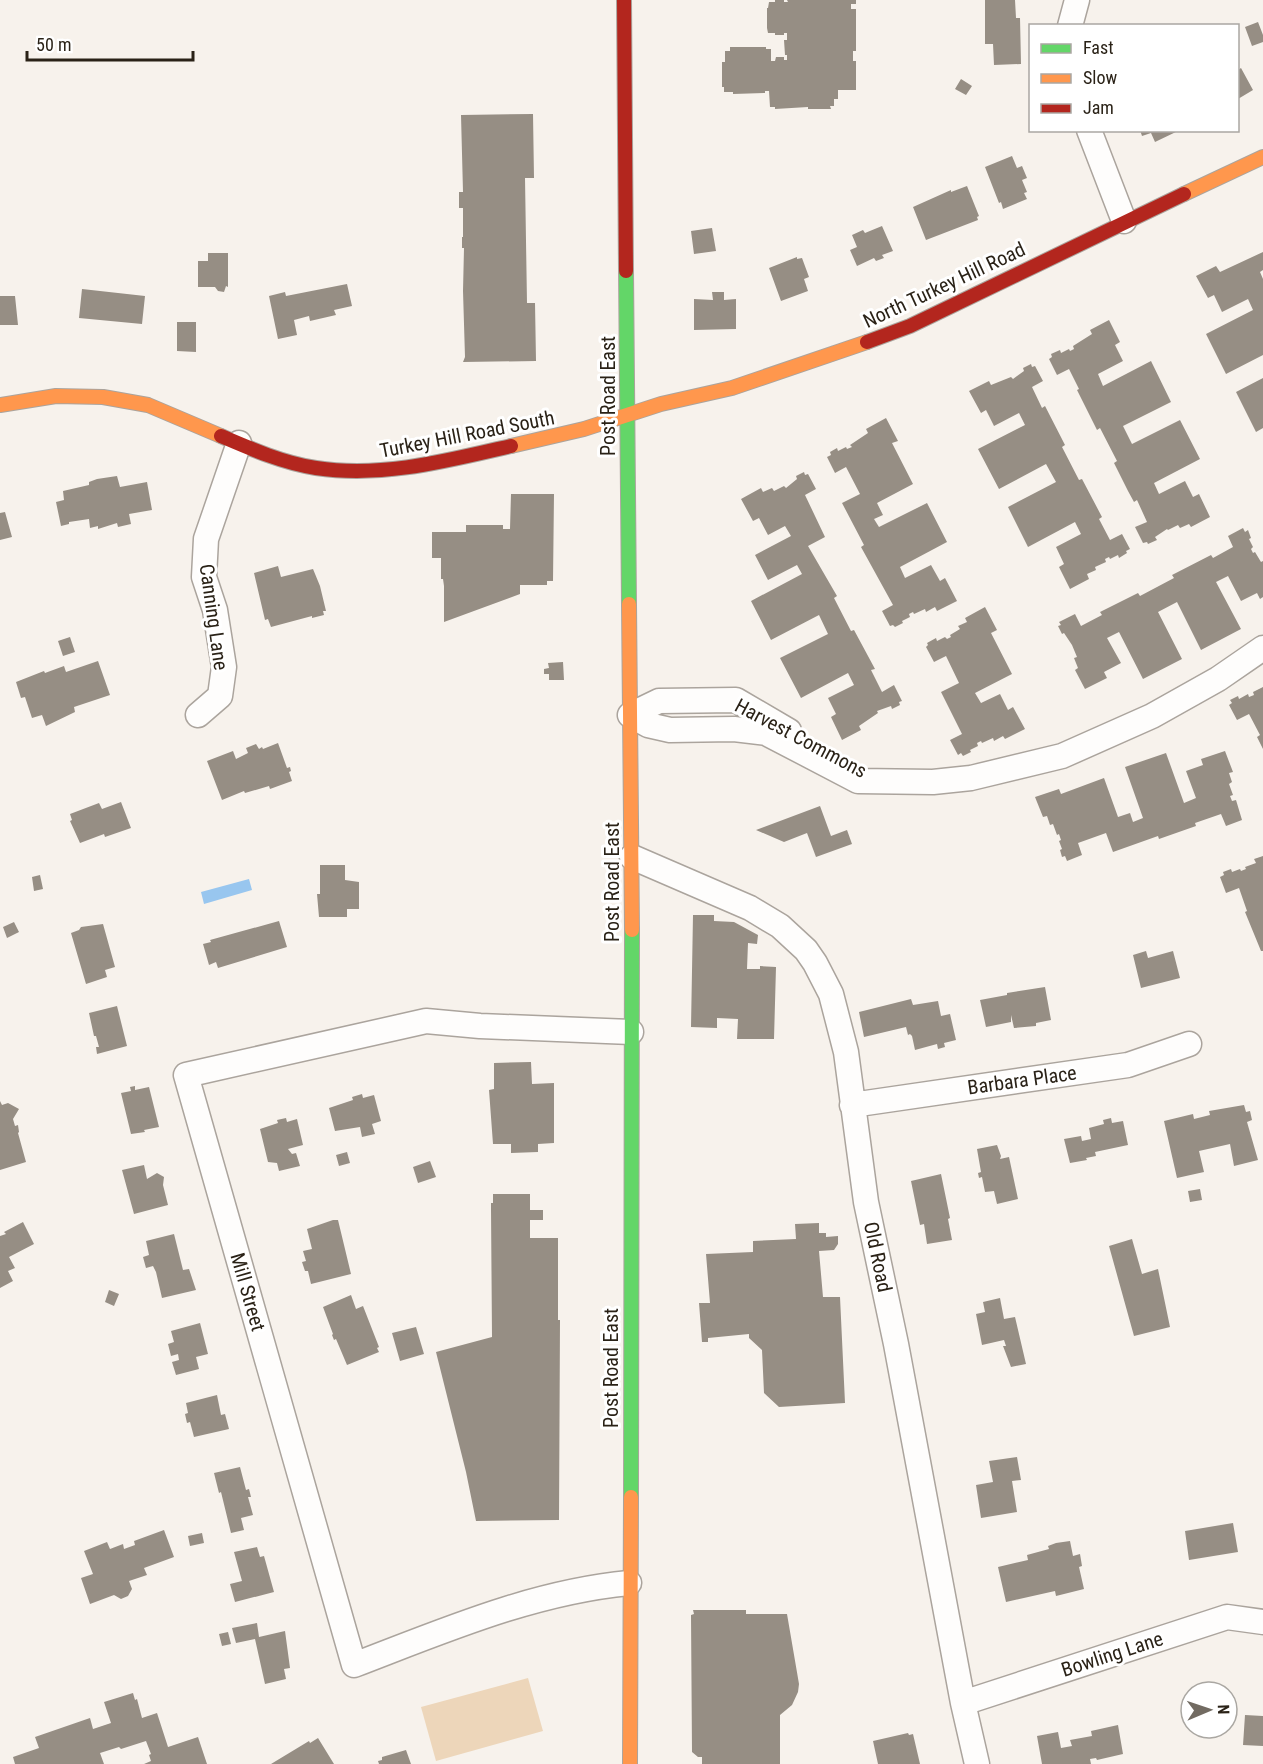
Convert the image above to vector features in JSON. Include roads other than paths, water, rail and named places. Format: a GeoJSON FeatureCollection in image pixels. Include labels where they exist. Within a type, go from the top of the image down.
{"type":"FeatureCollection","features":[{"type":"Feature","properties":{"kind":"main road","name":"Post Road East"},"geometry":{"type":"LineString","coordinates":[[624,0],[632,857],[630,1764]]}},
{"type":"Feature","properties":{"kind":"main road","name":"North Turkey Hill Road"},"geometry":{"type":"LineString","coordinates":[[628,414],[769,377],[910,326],[1124,221],[1263,157]]}},
{"type":"Feature","properties":{"kind":"main road","name":"Turkey Hill Road South"},"geometry":{"type":"LineString","coordinates":[[0,405],[56,396],[103,397],[148,405],[266,455],[315,468],[352,472],[423,466],[537,441],[584,429],[628,414]]}},
{"type":"Feature","properties":{"kind":"street"},"geometry":{"type":"LineString","coordinates":[[1071,24],[1077,0]]}},
{"type":"Feature","properties":{"kind":"street"},"geometry":{"type":"LineString","coordinates":[[1090,132],[1124,221]]}},
{"type":"Feature","properties":{"kind":"street","name":"Canning Lane"},"geometry":{"type":"LineString","coordinates":[[198,715],[220,696],[225,667],[215,610],[204,577],[206,538],[238,443]]}},
{"type":"Feature","properties":{"kind":"street","name":"Harvest Commons"},"geometry":{"type":"LineString","coordinates":[[630,715],[648,704],[659,701],[736,700],[845,764],[884,780],[933,782],[971,778],[1062,756],[1152,716],[1218,679],[1263,648]]}},
{"type":"Feature","properties":{"kind":"street","name":"Old Road"},"geometry":{"type":"LineString","coordinates":[[632,857],[765,916],[806,950],[824,979],[836,1011],[846,1052],[866,1202],[919,1460],[963,1703],[977,1764]]}},
{"type":"Feature","properties":{"kind":"street","name":"Mill Street"},"geometry":{"type":"LineString","coordinates":[[629,1583],[561,1594],[491,1613],[354,1665],[186,1076],[426,1021],[480,1026],[631,1032]]}},
{"type":"Feature","properties":{"kind":"street","name":"Barbara Place"},"geometry":{"type":"LineString","coordinates":[[852,1105],[1128,1065],[1189,1044]]}},
{"type":"Feature","properties":{"kind":"street","name":"Bowling Lane"},"geometry":{"type":"LineString","coordinates":[[963,1703],[1227,1617],[1263,1622]]}},
{"type":"Feature","properties":{"kind":"water"},"geometry":{"type":"Polygon","coordinates":[[[249,879],[252,890],[204,904],[201,892],[249,879]]]}}]}
